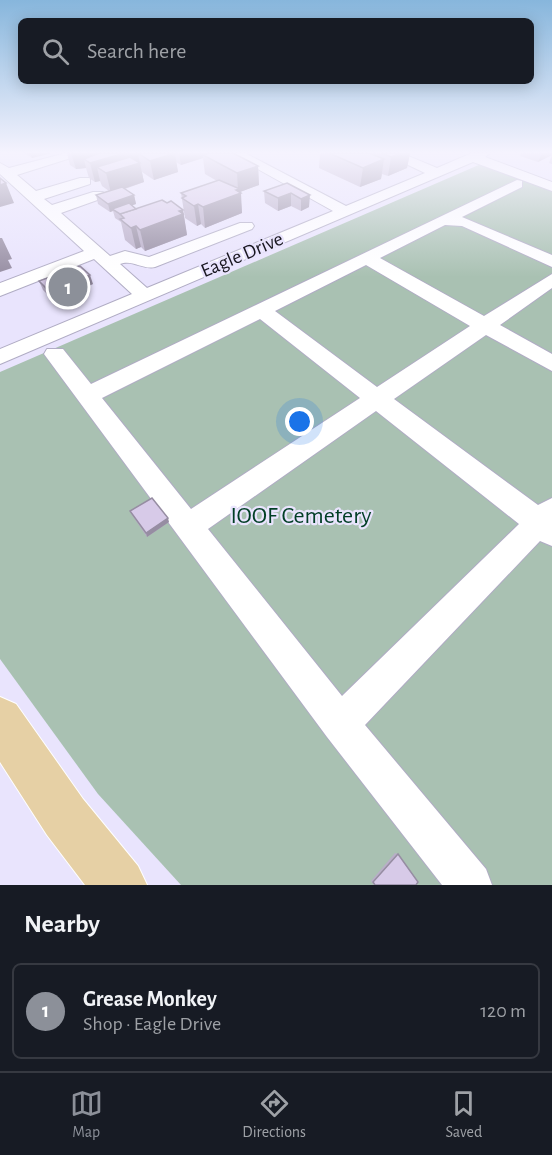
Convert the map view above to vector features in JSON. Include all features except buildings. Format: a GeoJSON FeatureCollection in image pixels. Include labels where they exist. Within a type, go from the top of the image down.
{"type":"FeatureCollection","features":[{"type":"Feature","properties":{"kind":"main road"},"geometry":{"type":"LineString","coordinates":[[0,720],[65,817],[119,885]]}},
{"type":"Feature","properties":{"kind":"street"},"geometry":{"type":"LineString","coordinates":[[31,194],[144,296]]}},
{"type":"Feature","properties":{"kind":"street"},"geometry":{"type":"LineString","coordinates":[[34,197],[43,194]]}},
{"type":"Feature","properties":{"kind":"street"},"geometry":{"type":"LineString","coordinates":[[312,194],[346,212]]}},
{"type":"Feature","properties":{"kind":"street","name":"Eagle Drive"},"geometry":{"type":"LineString","coordinates":[[0,357],[387,194]]}},
{"type":"Feature","properties":{"kind":"street"},"geometry":{"type":"LineString","coordinates":[[89,395],[496,194]]}},
{"type":"Feature","properties":{"kind":"street"},"geometry":{"type":"LineString","coordinates":[[50,211],[98,195]]}},
{"type":"Feature","properties":{"kind":"street"},"geometry":{"type":"LineString","coordinates":[[307,228],[288,219],[329,203]]}},
{"type":"Feature","properties":{"kind":"street"},"geometry":{"type":"LineString","coordinates":[[443,220],[465,222],[552,262]]}},
{"type":"Feature","properties":{"kind":"street"},"geometry":{"type":"LineString","coordinates":[[0,290],[102,258],[125,256],[149,262],[246,226]]}},
{"type":"Feature","properties":{"kind":"street"},"geometry":{"type":"LineString","coordinates":[[209,240],[235,258]]}},
{"type":"Feature","properties":{"kind":"street"},"geometry":{"type":"LineString","coordinates":[[368,259],[552,364]]}},
{"type":"Feature","properties":{"kind":"street"},"geometry":{"type":"LineString","coordinates":[[189,526],[552,280]]}},
{"type":"Feature","properties":{"kind":"street"},"geometry":{"type":"LineString","coordinates":[[262,311],[377,399],[548,522],[340,724]]}},
{"type":"Feature","properties":{"kind":"street"},"geometry":{"type":"LineString","coordinates":[[55,354],[89,395],[340,724],[470,885]]}},
{"type":"Feature","properties":{"kind":"green space","name":"IOOF Cemetery"},"geometry":{"type":"Polygon","coordinates":[[[411,194],[552,194],[552,885],[181,885],[98,794],[0,659],[0,372],[411,194]]]}},
{"type":"Feature","properties":{"kind":"place","name":"Grease Monkey"},"geometry":{"type":"Point","coordinates":[68,287]}}]}
